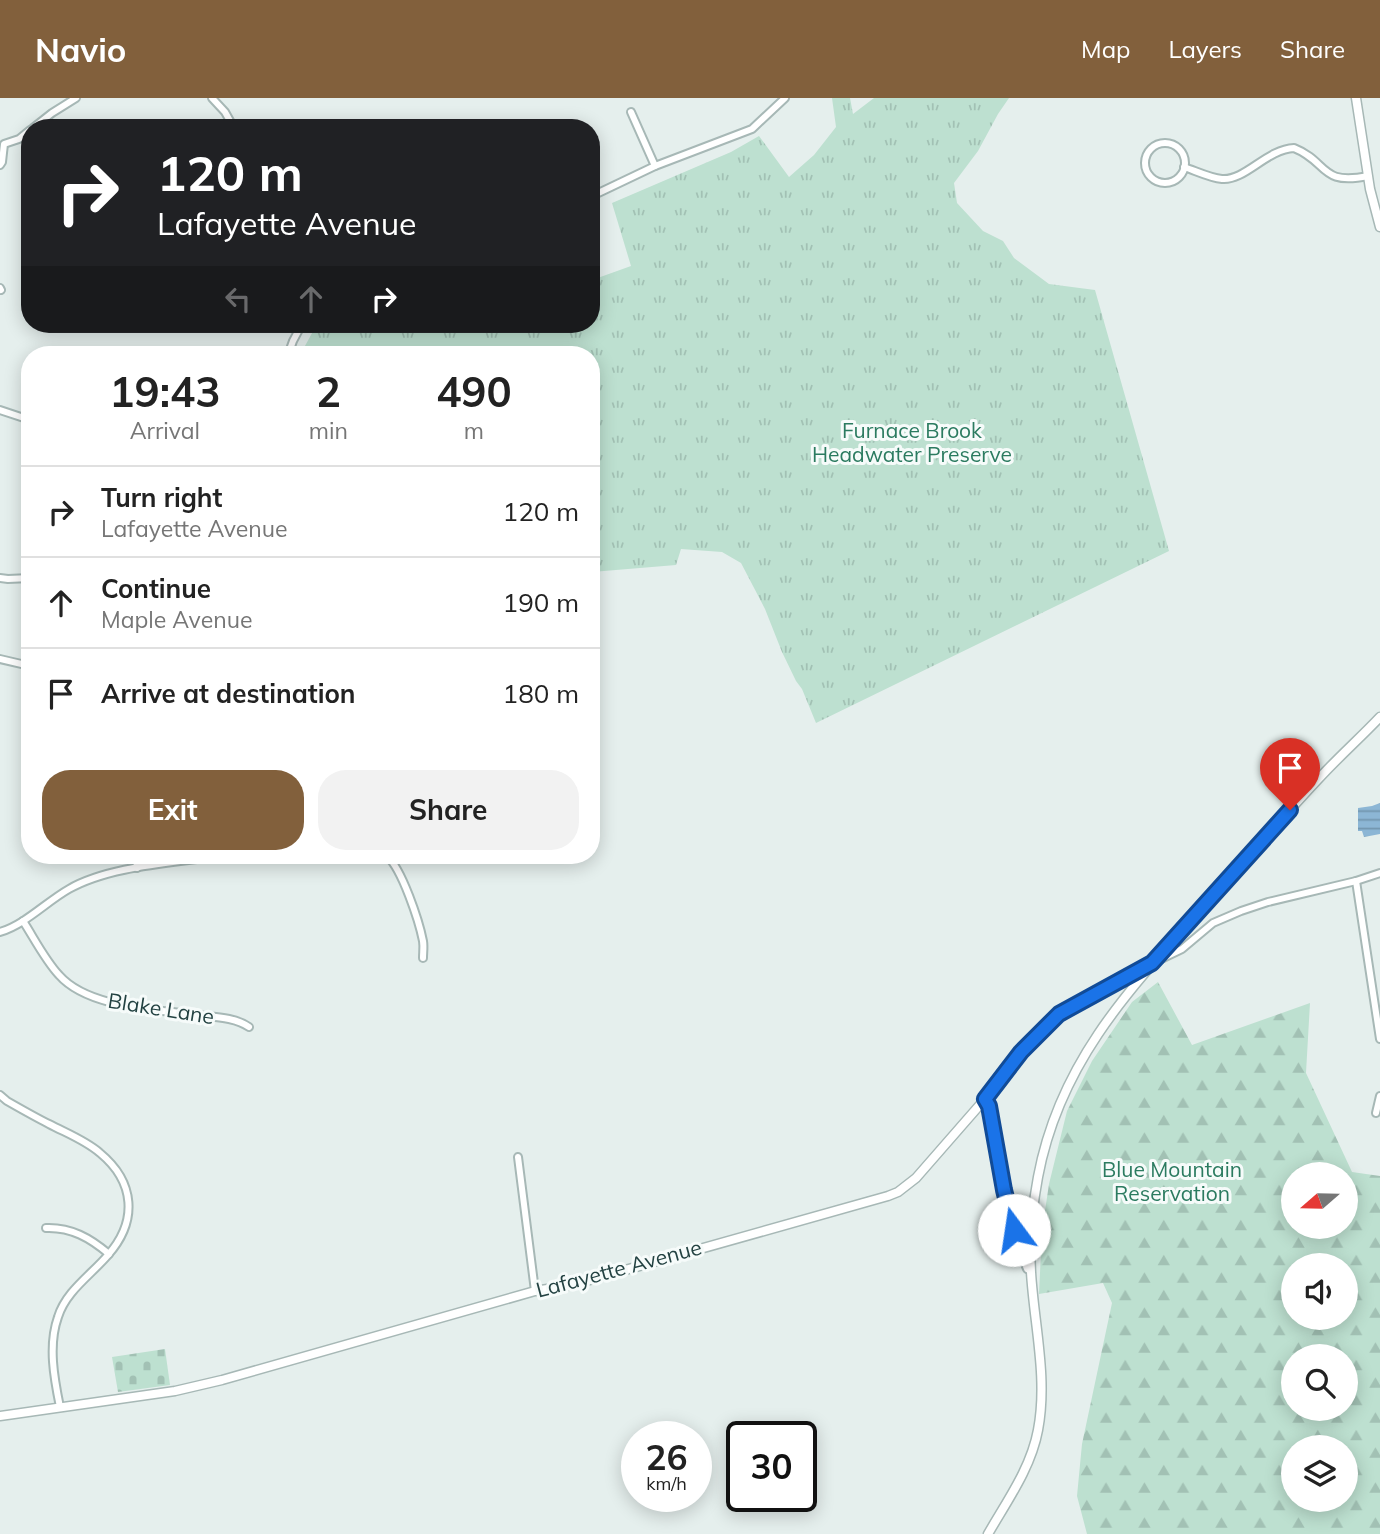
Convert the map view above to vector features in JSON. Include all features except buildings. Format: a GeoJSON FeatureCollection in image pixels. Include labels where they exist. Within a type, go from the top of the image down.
{"type":"FeatureCollection","features":[{"type":"Feature","properties":{"kind":"street"},"geometry":{"type":"LineString","coordinates":[[44,119],[76,98]]}},
{"type":"Feature","properties":{"kind":"street"},"geometry":{"type":"LineString","coordinates":[[212,98],[229,119]]}},
{"type":"Feature","properties":{"kind":"street"},"geometry":{"type":"LineString","coordinates":[[600,192],[655,166],[752,129],[785,98]]}},
{"type":"Feature","properties":{"kind":"street"},"geometry":{"type":"LineString","coordinates":[[1356,98],[1368,176],[1380,227]]}},
{"type":"Feature","properties":{"kind":"street"},"geometry":{"type":"LineString","coordinates":[[631,112],[655,166]]}},
{"type":"Feature","properties":{"kind":"street"},"geometry":{"type":"LineString","coordinates":[[0,165],[4,144],[21,137]]}},
{"type":"Feature","properties":{"kind":"street"},"geometry":{"type":"LineString","coordinates":[[1167,143],[1182,154],[1184,167],[1179,177],[1163,183],[1149,176],[1145,162],[1154,146],[1167,143]]}},
{"type":"Feature","properties":{"kind":"street"},"geometry":{"type":"LineString","coordinates":[[1184,167],[1216,177],[1231,178],[1278,151],[1294,148],[1307,155],[1328,174],[1344,179],[1368,176]]}},
{"type":"Feature","properties":{"kind":"street"},"geometry":{"type":"LineString","coordinates":[[0,410],[21,417]]}},
{"type":"Feature","properties":{"kind":"street"},"geometry":{"type":"LineString","coordinates":[[0,578],[21,578]]}},
{"type":"Feature","properties":{"kind":"street"},"geometry":{"type":"LineString","coordinates":[[0,659],[21,664]]}},
{"type":"Feature","properties":{"kind":"street"},"geometry":{"type":"LineString","coordinates":[[988,1534],[1026,1468],[1038,1432],[1041,1376],[1031,1271],[1031,1224],[1038,1175],[1047,1140],[1066,1090],[1094,1038],[1152,963],[1325,773],[1380,717]]}},
{"type":"Feature","properties":{"kind":"street"},"geometry":{"type":"LineString","coordinates":[[137,864],[137,868]]}},
{"type":"Feature","properties":{"kind":"street"},"geometry":{"type":"LineString","coordinates":[[0,932],[23,921],[70,889],[104,875],[164,864]]}},
{"type":"Feature","properties":{"kind":"street"},"geometry":{"type":"LineString","coordinates":[[395,864],[405,884],[423,943],[423,958]]}},
{"type":"Feature","properties":{"kind":"street"},"geometry":{"type":"LineString","coordinates":[[1152,963],[1182,949],[1213,923],[1226,917],[1268,902],[1380,873]]}},
{"type":"Feature","properties":{"kind":"street"},"geometry":{"type":"LineString","coordinates":[[1356,881],[1380,1038]]}},
{"type":"Feature","properties":{"kind":"street","name":"Blake Lane"},"geometry":{"type":"LineString","coordinates":[[23,921],[59,975],[84,994],[109,1002],[221,1018],[244,1023],[249,1027]]}},
{"type":"Feature","properties":{"kind":"street","name":"Lafayette Avenue"},"geometry":{"type":"LineString","coordinates":[[0,1416],[175,1391],[222,1380],[534,1290],[572,1285],[898,1192],[916,1178],[985,1099],[1021,1052],[1059,1014],[1152,963]]}},
{"type":"Feature","properties":{"kind":"street"},"geometry":{"type":"LineString","coordinates":[[0,1095],[98,1151],[115,1168],[127,1192],[128,1220],[122,1237],[68,1297],[57,1319],[52,1351],[60,1406]]}},
{"type":"Feature","properties":{"kind":"street"},"geometry":{"type":"LineString","coordinates":[[1376,1113],[1380,1096]]}},
{"type":"Feature","properties":{"kind":"street"},"geometry":{"type":"LineString","coordinates":[[985,1099],[989,1106],[1014,1230],[1024,1264],[1031,1271]]}},
{"type":"Feature","properties":{"kind":"street"},"geometry":{"type":"LineString","coordinates":[[518,1157],[534,1290]]}},
{"type":"Feature","properties":{"kind":"street"},"geometry":{"type":"LineString","coordinates":[[46,1228],[73,1231],[99,1245],[109,1254]]}},
{"type":"Feature","properties":{"kind":"green space","name":"Furnace Brook Headwater Preserve"},"geometry":{"type":"Polygon","coordinates":[[[832,98],[850,98],[853,114],[874,98],[1009,98],[978,151],[954,183],[957,203],[983,231],[1003,241],[1014,258],[1049,284],[1095,290],[1169,551],[816,723],[765,609],[741,563],[722,552],[681,549],[676,565],[600,571],[600,346],[305,346],[312,333],[600,333],[600,277],[631,266],[612,203],[731,152],[759,136],[789,177],[814,155],[836,127],[832,98]]]}},
{"type":"Feature","properties":{"kind":"green space","name":"Blue Mountain Reservation"},"geometry":{"type":"Polygon","coordinates":[[[1158,982],[1192,1045],[1310,1003],[1306,1073],[1347,1162],[1281,1162],[1281,1239],[1358,1239],[1358,1173],[1380,1176],[1380,1534],[1087,1534],[1077,1496],[1082,1444],[1112,1303],[1103,1283],[1039,1294],[1042,1231],[1049,1184],[1067,1111],[1092,1061],[1132,1002],[1158,982]]]}},
{"type":"Feature","properties":{"kind":"green space"},"geometry":{"type":"Polygon","coordinates":[[[165,1349],[170,1385],[118,1392],[112,1357],[165,1349]]]}},
{"type":"Feature","properties":{"kind":"water"},"geometry":{"type":"Polygon","coordinates":[[[1380,803],[1380,834],[1364,837],[1362,831],[1358,831],[1358,808],[1380,803]]]}},
{"type":"Feature","properties":{"kind":"route"},"geometry":{"type":"LineString","coordinates":[[1014,1230],[989,1106],[985,1099],[1021,1052],[1059,1014],[1152,963],[1290,810]]}}]}
